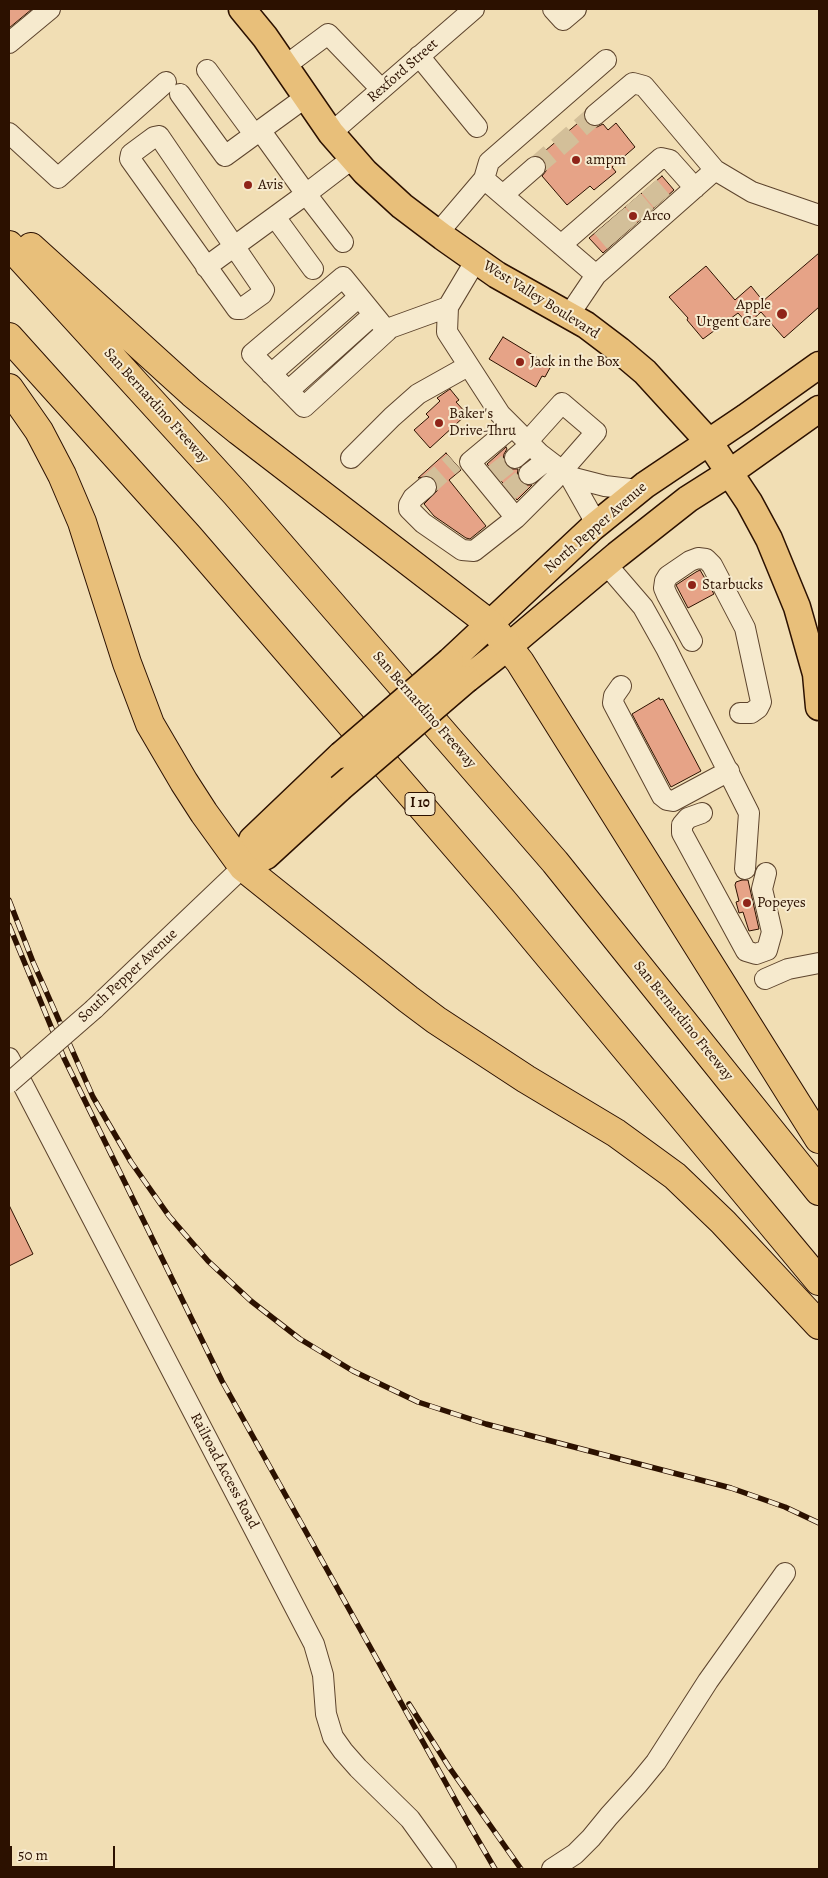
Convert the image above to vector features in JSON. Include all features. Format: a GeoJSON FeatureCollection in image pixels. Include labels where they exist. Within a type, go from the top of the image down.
{"type":"FeatureCollection","features":[{"type":"Feature","properties":{"kind":"highway"},"geometry":{"type":"LineString","coordinates":[[9,227],[192,393],[490,624],[508,646],[819,1139]]}},
{"type":"Feature","properties":{"kind":"highway","name":"San Bernardino Freeway"},"geometry":{"type":"LineString","coordinates":[[9,245],[236,494],[555,862],[819,1191]]}},
{"type":"Feature","properties":{"kind":"highway","name":"I 10"},"geometry":{"type":"LineString","coordinates":[[9,337],[189,537],[497,894],[819,1281]]}},
{"type":"Feature","properties":{"kind":"highway"},"geometry":{"type":"LineString","coordinates":[[9,388],[39,431],[62,475],[82,522],[127,663],[150,724],[199,806],[244,866],[408,1000],[526,1078],[616,1133],[675,1176],[723,1222],[819,1325]]}},
{"type":"Feature","properties":{"kind":"main road","name":"West Valley Boulevard"},"geometry":{"type":"LineString","coordinates":[[242,9],[265,38],[331,133],[402,206],[498,275],[586,324],[645,372],[709,442],[749,502],[769,538],[797,607],[816,674],[819,707]]}},
{"type":"Feature","properties":{"kind":"main road","name":"North Pepper Avenue"},"geometry":{"type":"LineString","coordinates":[[397,722],[458,670],[490,624],[592,528],[638,490],[819,365]]}},
{"type":"Feature","properties":{"kind":"main road","name":"North Pepper Avenue"},"geometry":{"type":"LineString","coordinates":[[458,670],[508,646],[606,564],[688,499],[729,473],[819,409]]}},
{"type":"Feature","properties":{"kind":"main road","name":"South Pepper Avenue"},"geometry":{"type":"LineString","coordinates":[[244,866],[266,856],[333,778],[397,722]]}},
{"type":"Feature","properties":{"kind":"street"},"geometry":{"type":"LineString","coordinates":[[9,43],[50,9]]}},
{"type":"Feature","properties":{"kind":"street","name":"Rexford Street"},"geometry":{"type":"LineString","coordinates":[[331,133],[474,9]]}},
{"type":"Feature","properties":{"kind":"street"},"geometry":{"type":"LineString","coordinates":[[553,9],[563,20],[576,9]]}},
{"type":"Feature","properties":{"kind":"street"},"geometry":{"type":"LineString","coordinates":[[285,66],[328,34],[381,89]]}},
{"type":"Feature","properties":{"kind":"street"},"geometry":{"type":"LineString","coordinates":[[419,56],[477,127]]}},
{"type":"Feature","properties":{"kind":"street"},"geometry":{"type":"LineString","coordinates":[[438,233],[484,179],[489,162],[606,60]]}},
{"type":"Feature","properties":{"kind":"street"},"geometry":{"type":"LineString","coordinates":[[207,70],[343,242]]}},
{"type":"Feature","properties":{"kind":"street"},"geometry":{"type":"LineString","coordinates":[[595,115],[633,84],[644,86],[715,170],[752,192],[819,215]]}},
{"type":"Feature","properties":{"kind":"street"},"geometry":{"type":"LineString","coordinates":[[9,133],[58,178],[173,88],[225,156],[306,97]]}},
{"type":"Feature","properties":{"kind":"street"},"geometry":{"type":"LineString","coordinates":[[159,136],[235,246],[264,290],[262,294],[241,309],[237,309],[206,267],[130,159],[131,154],[154,137],[159,136]]}},
{"type":"Feature","properties":{"kind":"street"},"geometry":{"type":"LineString","coordinates":[[206,267],[354,158]]}},
{"type":"Feature","properties":{"kind":"street"},"geometry":{"type":"LineString","coordinates":[[561,245],[597,222],[613,209],[644,181],[661,158],[670,160],[696,188]]}},
{"type":"Feature","properties":{"kind":"street"},"geometry":{"type":"LineString","coordinates":[[503,195],[534,167]]}},
{"type":"Feature","properties":{"kind":"street"},"geometry":{"type":"LineString","coordinates":[[569,315],[596,275],[620,249],[668,208],[696,188],[715,170]]}},
{"type":"Feature","properties":{"kind":"street"},"geometry":{"type":"LineString","coordinates":[[484,179],[596,275]]}},
{"type":"Feature","properties":{"kind":"street"},"geometry":{"type":"LineString","coordinates":[[275,217],[313,269]]}},
{"type":"Feature","properties":{"kind":"street"},"geometry":{"type":"LineString","coordinates":[[476,260],[448,308],[446,332],[500,414],[512,427],[524,448],[560,469],[605,486],[638,490]]}},
{"type":"Feature","properties":{"kind":"street"},"geometry":{"type":"LineString","coordinates":[[387,331],[343,278],[252,354],[304,407],[387,331],[398,324],[448,308]]}},
{"type":"Feature","properties":{"kind":"street"},"geometry":{"type":"LineString","coordinates":[[271,374],[359,297]]}},
{"type":"Feature","properties":{"kind":"street"},"geometry":{"type":"LineString","coordinates":[[288,391],[373,314]]}},
{"type":"Feature","properties":{"kind":"street"},"geometry":{"type":"LineString","coordinates":[[351,458],[418,394],[468,366]]}},
{"type":"Feature","properties":{"kind":"street"},"geometry":{"type":"LineString","coordinates":[[426,487],[413,498],[409,509],[423,523],[462,550],[474,551],[516,518],[554,480],[560,469],[596,432],[562,403],[524,448]]}},
{"type":"Feature","properties":{"kind":"street"},"geometry":{"type":"LineString","coordinates":[[512,427],[462,462],[489,479],[503,496],[516,518]]}},
{"type":"Feature","properties":{"kind":"street"},"geometry":{"type":"LineString","coordinates":[[529,474],[560,469]]}},
{"type":"Feature","properties":{"kind":"street"},"geometry":{"type":"LineString","coordinates":[[560,469],[592,516],[592,528]]}},
{"type":"Feature","properties":{"kind":"street"},"geometry":{"type":"LineString","coordinates":[[692,641],[664,588],[668,576],[690,561],[698,558],[706,559],[712,565],[745,628],[761,702],[758,708],[751,713],[740,713]]}},
{"type":"Feature","properties":{"kind":"street"},"geometry":{"type":"LineString","coordinates":[[606,564],[643,607],[666,648],[749,813],[745,869]]}},
{"type":"Feature","properties":{"kind":"street"},"geometry":{"type":"LineString","coordinates":[[621,686],[614,696],[613,703],[662,796],[667,800],[673,800],[729,771]]}},
{"type":"Feature","properties":{"kind":"street"},"geometry":{"type":"LineString","coordinates":[[702,813],[688,818],[682,825],[682,833],[746,951],[756,954],[767,950],[772,932],[762,889],[766,872]]}},
{"type":"Feature","properties":{"kind":"street","name":"South Pepper Avenue"},"geometry":{"type":"LineString","coordinates":[[9,1083],[94,1009],[244,866]]}},
{"type":"Feature","properties":{"kind":"street"},"geometry":{"type":"LineString","coordinates":[[765,979],[788,969],[819,963]]}},
{"type":"Feature","properties":{"kind":"street","name":"Railroad Access Road"},"geometry":{"type":"LineString","coordinates":[[9,1058],[314,1644],[323,1675],[326,1714],[334,1737],[358,1768],[410,1819],[446,1869]]}},
{"type":"Feature","properties":{"kind":"street"},"geometry":{"type":"LineString","coordinates":[[552,1869],[575,1854],[591,1838],[656,1762],[708,1681],[786,1573]]}},
{"type":"Feature","properties":{"kind":"building"},"geometry":{"type":"Polygon","coordinates":[[[9,9],[32,9],[9,28],[9,9]]]}},
{"type":"Feature","properties":{"kind":"building","name":"ampm"},"geometry":{"type":"Polygon","coordinates":[[[584,118],[591,126],[597,127],[603,124],[608,130],[616,123],[635,147],[612,167],[616,172],[594,190],[590,186],[567,205],[542,176],[546,171],[547,165],[539,156],[584,118]]]}},
{"type":"Feature","properties":{"kind":"building","name":"Arco"},"geometry":{"type":"Polygon","coordinates":[[[662,176],[674,190],[603,253],[589,238],[662,176]]]}},
{"type":"Feature","properties":{"kind":"building"},"geometry":{"type":"Polygon","coordinates":[[[819,253],[819,307],[784,338],[761,312],[748,324],[738,313],[703,339],[687,320],[688,318],[669,297],[706,266],[735,300],[751,286],[763,301],[819,253]]]}},
{"type":"Feature","properties":{"kind":"building","name":"Jack in the Box"},"geometry":{"type":"Polygon","coordinates":[[[503,337],[551,366],[545,377],[542,376],[536,387],[489,359],[503,337]]]}},
{"type":"Feature","properties":{"kind":"building","name":"Baker's Drive-Thru"},"geometry":{"type":"Polygon","coordinates":[[[450,389],[459,400],[456,402],[467,414],[430,448],[414,430],[429,417],[426,414],[440,401],[437,398],[450,389]]]}},
{"type":"Feature","properties":{"kind":"building"},"geometry":{"type":"Polygon","coordinates":[[[506,447],[503,460],[506,465],[512,469],[518,469],[517,476],[520,482],[525,485],[532,485],[517,500],[487,464],[506,447]]]}},
{"type":"Feature","properties":{"kind":"building"},"geometry":{"type":"Polygon","coordinates":[[[446,453],[461,470],[449,480],[486,526],[470,539],[434,516],[424,504],[437,491],[438,484],[430,476],[418,478],[446,453]]]}},
{"type":"Feature","properties":{"kind":"building"},"geometry":{"type":"Polygon","coordinates":[[[700,570],[714,594],[688,608],[676,585],[700,570]]]}},
{"type":"Feature","properties":{"kind":"building"},"geometry":{"type":"Polygon","coordinates":[[[659,698],[660,700],[663,699],[701,771],[671,787],[632,714],[659,698]]]}},
{"type":"Feature","properties":{"kind":"building","name":"Popeyes"},"geometry":{"type":"Polygon","coordinates":[[[748,880],[759,929],[749,931],[743,912],[739,913],[736,902],[739,901],[735,885],[736,882],[748,880]]]}},
{"type":"Feature","properties":{"kind":"building"},"geometry":{"type":"Polygon","coordinates":[[[9,1205],[33,1254],[9,1266],[9,1205]]]}},
{"type":"Feature","properties":{"kind":"tunnel"},"geometry":{"type":"LineString","coordinates":[[535,167],[595,115]]}},
{"type":"Feature","properties":{"kind":"tunnel"},"geometry":{"type":"LineString","coordinates":[[649,186],[665,205]]}},
{"type":"Feature","properties":{"kind":"tunnel"},"geometry":{"type":"LineString","coordinates":[[633,200],[649,219]]}},
{"type":"Feature","properties":{"kind":"tunnel"},"geometry":{"type":"LineString","coordinates":[[617,214],[633,233]]}},
{"type":"Feature","properties":{"kind":"tunnel"},"geometry":{"type":"LineString","coordinates":[[602,227],[618,246]]}},
{"type":"Feature","properties":{"kind":"tunnel"},"geometry":{"type":"LineString","coordinates":[[492,476],[515,458]]}},
{"type":"Feature","properties":{"kind":"tunnel"},"geometry":{"type":"LineString","coordinates":[[426,487],[454,462]]}},
{"type":"Feature","properties":{"kind":"tunnel"},"geometry":{"type":"LineString","coordinates":[[507,493],[529,474]]}},
{"type":"Feature","properties":{"kind":"railway"},"geometry":{"type":"LineString","coordinates":[[9,900],[33,962],[93,1097],[131,1162],[169,1216],[208,1261],[251,1301],[300,1339],[353,1371],[418,1402],[486,1424],[731,1488],[785,1507],[819,1523]]}},
{"type":"Feature","properties":{"kind":"railway"},"geometry":{"type":"LineString","coordinates":[[9,925],[64,1058],[222,1381],[495,1869]]}},
{"type":"Feature","properties":{"kind":"railway"},"geometry":{"type":"LineString","coordinates":[[409,1704],[449,1767],[521,1869]]}},
{"type":"Feature","properties":{"kind":"place","name":"ampm"},"geometry":{"type":"Point","coordinates":[576,160]}},
{"type":"Feature","properties":{"kind":"place","name":"Avis"},"geometry":{"type":"Point","coordinates":[248,185]}},
{"type":"Feature","properties":{"kind":"place","name":"Arco"},"geometry":{"type":"Point","coordinates":[633,216]}},
{"type":"Feature","properties":{"kind":"place","name":"Apple Urgent Care"},"geometry":{"type":"Point","coordinates":[782,314]}},
{"type":"Feature","properties":{"kind":"place","name":"Jack in the Box"},"geometry":{"type":"Point","coordinates":[520,362]}},
{"type":"Feature","properties":{"kind":"place","name":"Baker's Drive-Thru"},"geometry":{"type":"Point","coordinates":[439,423]}},
{"type":"Feature","properties":{"kind":"place","name":"Starbucks"},"geometry":{"type":"Point","coordinates":[692,585]}},
{"type":"Feature","properties":{"kind":"place","name":"Popeyes"},"geometry":{"type":"Point","coordinates":[747,903]}}]}
